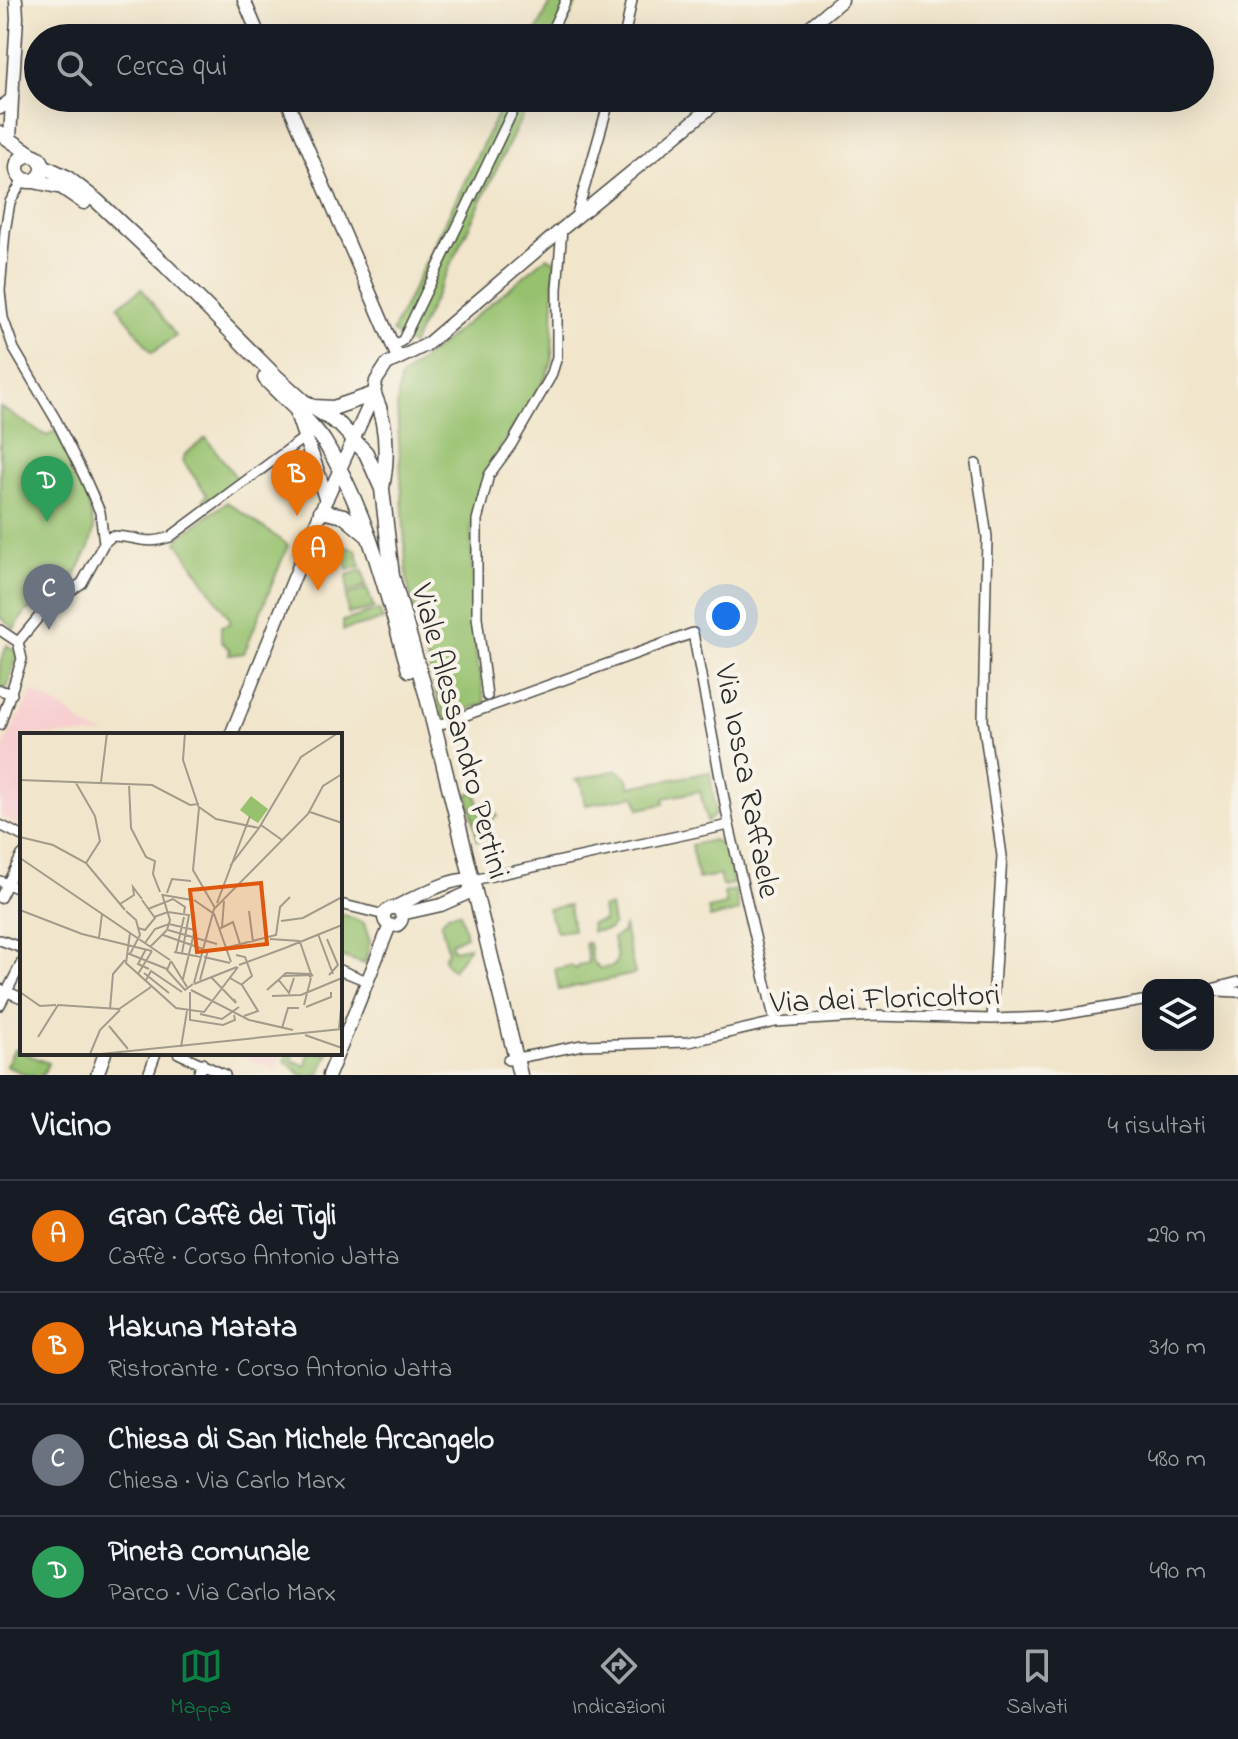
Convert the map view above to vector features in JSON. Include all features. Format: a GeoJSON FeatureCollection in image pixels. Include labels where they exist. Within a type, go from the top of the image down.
{"type":"FeatureCollection","features":[{"type":"Feature","properties":{"kind":"main road"},"geometry":{"type":"LineString","coordinates":[[16,0],[12,99],[3,139],[24,175]]}},
{"type":"Feature","properties":{"kind":"main road"},"geometry":{"type":"LineString","coordinates":[[244,0],[254,24]]}},
{"type":"Feature","properties":{"kind":"main road"},"geometry":{"type":"LineString","coordinates":[[813,24],[842,0]]}},
{"type":"Feature","properties":{"kind":"main road"},"geometry":{"type":"LineString","coordinates":[[0,108],[12,99]]}},
{"type":"Feature","properties":{"kind":"main road"},"geometry":{"type":"LineString","coordinates":[[292,112],[395,356]]}},
{"type":"Feature","properties":{"kind":"main road"},"geometry":{"type":"LineString","coordinates":[[382,489],[386,466],[384,430],[376,381],[387,364],[395,356],[426,345],[705,112]]}},
{"type":"Feature","properties":{"kind":"main road","name":"Viale Alessandro Pertini"},"geometry":{"type":"LineString","coordinates":[[3,139],[39,159],[43,166],[66,177],[97,201],[272,373],[354,437],[366,453],[382,489],[390,537],[392,576],[433,727],[468,884]]}},
{"type":"Feature","properties":{"kind":"main road"},"geometry":{"type":"LineString","coordinates":[[24,175],[24,156],[32,155]]}},
{"type":"Feature","properties":{"kind":"main road"},"geometry":{"type":"LineString","coordinates":[[24,175],[41,175],[43,166]]}},
{"type":"Feature","properties":{"kind":"main road","name":"Viale Alessandro Pertini"},"geometry":{"type":"LineString","coordinates":[[24,175],[62,187],[94,209],[158,269],[322,438],[340,468],[371,538],[418,699],[508,1042],[517,1058]]}},
{"type":"Feature","properties":{"kind":"main road"},"geometry":{"type":"LineString","coordinates":[[312,407],[333,408],[376,390]]}},
{"type":"Feature","properties":{"kind":"main road"},"geometry":{"type":"LineString","coordinates":[[236,733],[324,505],[376,390]]}},
{"type":"Feature","properties":{"kind":"main road","name":"Viale Alessandro Pertini"},"geometry":{"type":"LineString","coordinates":[[296,412],[318,471],[324,505]]}},
{"type":"Feature","properties":{"kind":"main road"},"geometry":{"type":"LineString","coordinates":[[324,505],[344,516],[371,538]]}},
{"type":"Feature","properties":{"kind":"main road"},"geometry":{"type":"LineString","coordinates":[[342,1044],[392,916],[468,884]]}},
{"type":"Feature","properties":{"kind":"main road"},"geometry":{"type":"LineString","coordinates":[[97,1075],[104,1055]]}},
{"type":"Feature","properties":{"kind":"main road"},"geometry":{"type":"LineString","coordinates":[[329,1075],[337,1055]]}},
{"type":"Feature","properties":{"kind":"main road"},"geometry":{"type":"LineString","coordinates":[[511,1075],[517,1058]]}},
{"type":"Feature","properties":{"kind":"main road"},"geometry":{"type":"LineString","coordinates":[[517,1058],[520,1075]]}},
{"type":"Feature","properties":{"kind":"street"},"geometry":{"type":"LineString","coordinates":[[555,24],[566,0]]}},
{"type":"Feature","properties":{"kind":"street"},"geometry":{"type":"LineString","coordinates":[[627,24],[632,0]]}},
{"type":"Feature","properties":{"kind":"street"},"geometry":{"type":"LineString","coordinates":[[395,356],[512,112]]}},
{"type":"Feature","properties":{"kind":"street"},"geometry":{"type":"LineString","coordinates":[[576,217],[606,112]]}},
{"type":"Feature","properties":{"kind":"street"},"geometry":{"type":"LineString","coordinates":[[24,175],[10,202],[5,231],[0,291],[3,318],[14,349],[62,430],[95,500],[100,512],[104,543]]}},
{"type":"Feature","properties":{"kind":"street"},"geometry":{"type":"LineString","coordinates":[[487,696],[477,617],[476,535],[479,512],[489,475],[511,445],[545,387],[557,357],[557,289],[562,229]]}},
{"type":"Feature","properties":{"kind":"street"},"geometry":{"type":"LineString","coordinates":[[18,642],[47,607],[82,583],[104,543],[112,536],[155,543],[170,537],[305,437]]}},
{"type":"Feature","properties":{"kind":"street"},"geometry":{"type":"LineString","coordinates":[[976,464],[987,537],[983,720],[1002,856],[992,1019]]}},
{"type":"Feature","properties":{"kind":"street"},"geometry":{"type":"LineString","coordinates":[[0,630],[18,642],[22,659],[0,725]]}},
{"type":"Feature","properties":{"kind":"street","name":"Via Iosca Raffaele"},"geometry":{"type":"LineString","coordinates":[[433,727],[693,633],[729,825],[775,1022]]}},
{"type":"Feature","properties":{"kind":"street"},"geometry":{"type":"LineString","coordinates":[[0,690],[7,700]]}},
{"type":"Feature","properties":{"kind":"street"},"geometry":{"type":"LineString","coordinates":[[0,825],[20,835]]}},
{"type":"Feature","properties":{"kind":"street"},"geometry":{"type":"LineString","coordinates":[[468,884],[729,825]]}},
{"type":"Feature","properties":{"kind":"street"},"geometry":{"type":"LineString","coordinates":[[0,898],[4,882],[20,858]]}},
{"type":"Feature","properties":{"kind":"street"},"geometry":{"type":"LineString","coordinates":[[342,904],[392,916]]}},
{"type":"Feature","properties":{"kind":"street"},"geometry":{"type":"LineString","coordinates":[[0,940],[20,947]]}},
{"type":"Feature","properties":{"kind":"street"},"geometry":{"type":"LineString","coordinates":[[0,1005],[4,990],[20,965]]}},
{"type":"Feature","properties":{"kind":"street"},"geometry":{"type":"LineString","coordinates":[[342,971],[367,981]]}},
{"type":"Feature","properties":{"kind":"street"},"geometry":{"type":"LineString","coordinates":[[1214,988],[1238,982]]}},
{"type":"Feature","properties":{"kind":"street"},"geometry":{"type":"LineString","coordinates":[[1214,990],[1238,992]]}},
{"type":"Feature","properties":{"kind":"street","name":"Via dei Floricoltori"},"geometry":{"type":"LineString","coordinates":[[517,1058],[582,1045],[689,1042],[775,1022],[875,1016],[1050,1017],[1142,1001]]}},
{"type":"Feature","properties":{"kind":"street"},"geometry":{"type":"LineString","coordinates":[[148,1075],[155,1055]]}},
{"type":"Feature","properties":{"kind":"street"},"geometry":{"type":"LineString","coordinates":[[183,1055],[225,1075]]}},
{"type":"Feature","properties":{"kind":"street"},"geometry":{"type":"LineString","coordinates":[[198,1075],[202,1063]]}},
{"type":"Feature","properties":{"kind":"shaded area"},"geometry":{"type":"Polygon","coordinates":[[[33,691],[67,711],[87,728],[102,733],[20,733],[20,826],[0,816],[0,752],[33,691]]]}},
{"type":"Feature","properties":{"kind":"shaded area"},"geometry":{"type":"Polygon","coordinates":[[[238,1055],[281,1055],[276,1069],[238,1055]]]}},
{"type":"Feature","properties":{"kind":"green space"},"geometry":{"type":"Polygon","coordinates":[[[552,0],[578,0],[567,24],[540,24],[552,0]]]}},
{"type":"Feature","properties":{"kind":"green space"},"geometry":{"type":"Polygon","coordinates":[[[498,112],[524,112],[412,345],[392,332],[498,112]]]}},
{"type":"Feature","properties":{"kind":"green space"},"geometry":{"type":"Polygon","coordinates":[[[547,257],[555,261],[552,361],[546,377],[489,466],[471,529],[476,654],[485,703],[443,719],[407,582],[397,407],[400,378],[547,257]]]}},
{"type":"Feature","properties":{"kind":"green space"},"geometry":{"type":"Polygon","coordinates":[[[142,289],[176,336],[152,353],[118,306],[142,289]]]}},
{"type":"Feature","properties":{"kind":"green space"},"geometry":{"type":"Polygon","coordinates":[[[0,407],[47,436],[56,430],[85,490],[94,529],[89,548],[72,581],[36,608],[27,610],[14,629],[0,617],[0,407]]]}},
{"type":"Feature","properties":{"kind":"green space"},"geometry":{"type":"Polygon","coordinates":[[[206,438],[239,481],[205,503],[203,499],[207,495],[183,461],[185,454],[206,438]]]}},
{"type":"Feature","properties":{"kind":"green space"},"geometry":{"type":"Polygon","coordinates":[[[227,502],[288,545],[244,653],[229,655],[230,650],[221,641],[221,626],[230,624],[230,619],[177,542],[227,502]]]}},
{"type":"Feature","properties":{"kind":"green space"},"geometry":{"type":"Polygon","coordinates":[[[340,546],[356,549],[361,566],[348,570],[340,546]]]}},
{"type":"Feature","properties":{"kind":"green space"},"geometry":{"type":"Polygon","coordinates":[[[363,570],[366,586],[347,592],[347,575],[363,570]]]}},
{"type":"Feature","properties":{"kind":"green space"},"geometry":{"type":"Polygon","coordinates":[[[367,589],[374,608],[348,614],[346,595],[367,589]]]}},
{"type":"Feature","properties":{"kind":"green space"},"geometry":{"type":"Polygon","coordinates":[[[379,610],[383,620],[343,630],[343,621],[379,610]]]}},
{"type":"Feature","properties":{"kind":"green space"},"geometry":{"type":"Polygon","coordinates":[[[7,645],[18,653],[7,688],[0,686],[0,663],[7,645]]]}},
{"type":"Feature","properties":{"kind":"green space"},"geometry":{"type":"Polygon","coordinates":[[[617,770],[628,779],[630,787],[710,772],[716,814],[707,822],[700,791],[664,798],[664,804],[639,809],[636,796],[585,805],[581,783],[575,780],[617,770]]]}},
{"type":"Feature","properties":{"kind":"green space"},"geometry":{"type":"Polygon","coordinates":[[[476,792],[481,815],[495,812],[497,816],[477,824],[481,838],[478,840],[467,794],[476,792]]]}},
{"type":"Feature","properties":{"kind":"green space"},"geometry":{"type":"Polygon","coordinates":[[[713,840],[726,852],[733,884],[722,886],[719,875],[698,879],[691,845],[713,840]]]}},
{"type":"Feature","properties":{"kind":"green space"},"geometry":{"type":"Polygon","coordinates":[[[735,890],[739,911],[710,918],[708,909],[726,905],[724,893],[735,890]]]}},
{"type":"Feature","properties":{"kind":"green space"},"geometry":{"type":"Polygon","coordinates":[[[569,905],[573,930],[557,932],[547,909],[569,905]]]}},
{"type":"Feature","properties":{"kind":"green space"},"geometry":{"type":"Polygon","coordinates":[[[610,906],[613,924],[610,929],[592,932],[591,923],[604,921],[602,907],[610,906]]]}},
{"type":"Feature","properties":{"kind":"green space"},"geometry":{"type":"Polygon","coordinates":[[[460,912],[466,936],[451,943],[453,950],[469,947],[453,970],[444,958],[448,951],[441,923],[448,914],[460,912]]]}},
{"type":"Feature","properties":{"kind":"green space"},"geometry":{"type":"Polygon","coordinates":[[[342,914],[364,923],[370,942],[365,964],[342,957],[342,914]]]}},
{"type":"Feature","properties":{"kind":"green space"},"geometry":{"type":"Polygon","coordinates":[[[624,927],[635,974],[559,990],[555,969],[570,966],[577,969],[579,965],[588,963],[585,943],[589,943],[592,961],[600,969],[614,966],[617,958],[613,938],[622,933],[624,927]]]}},
{"type":"Feature","properties":{"kind":"green space"},"geometry":{"type":"Polygon","coordinates":[[[14,1049],[20,1051],[20,1055],[48,1063],[43,1075],[27,1075],[6,1066],[14,1049]]]}},
{"type":"Feature","properties":{"kind":"green space"},"geometry":{"type":"Polygon","coordinates":[[[287,1055],[294,1055],[292,1061],[306,1066],[309,1055],[328,1055],[319,1075],[301,1075],[285,1061],[287,1055]]]}},
{"type":"Feature","properties":{"kind":"place","name":"Hakuna Matata"},"geometry":{"type":"Point","coordinates":[297,516]}},
{"type":"Feature","properties":{"kind":"place","name":"Pineta comunale"},"geometry":{"type":"Point","coordinates":[47,522]}},
{"type":"Feature","properties":{"kind":"place","name":"Gran Caffè dei Tigli"},"geometry":{"type":"Point","coordinates":[318,591]}},
{"type":"Feature","properties":{"kind":"place","name":"Chiesa di San Michele Arcangelo"},"geometry":{"type":"Point","coordinates":[49,630]}}]}
